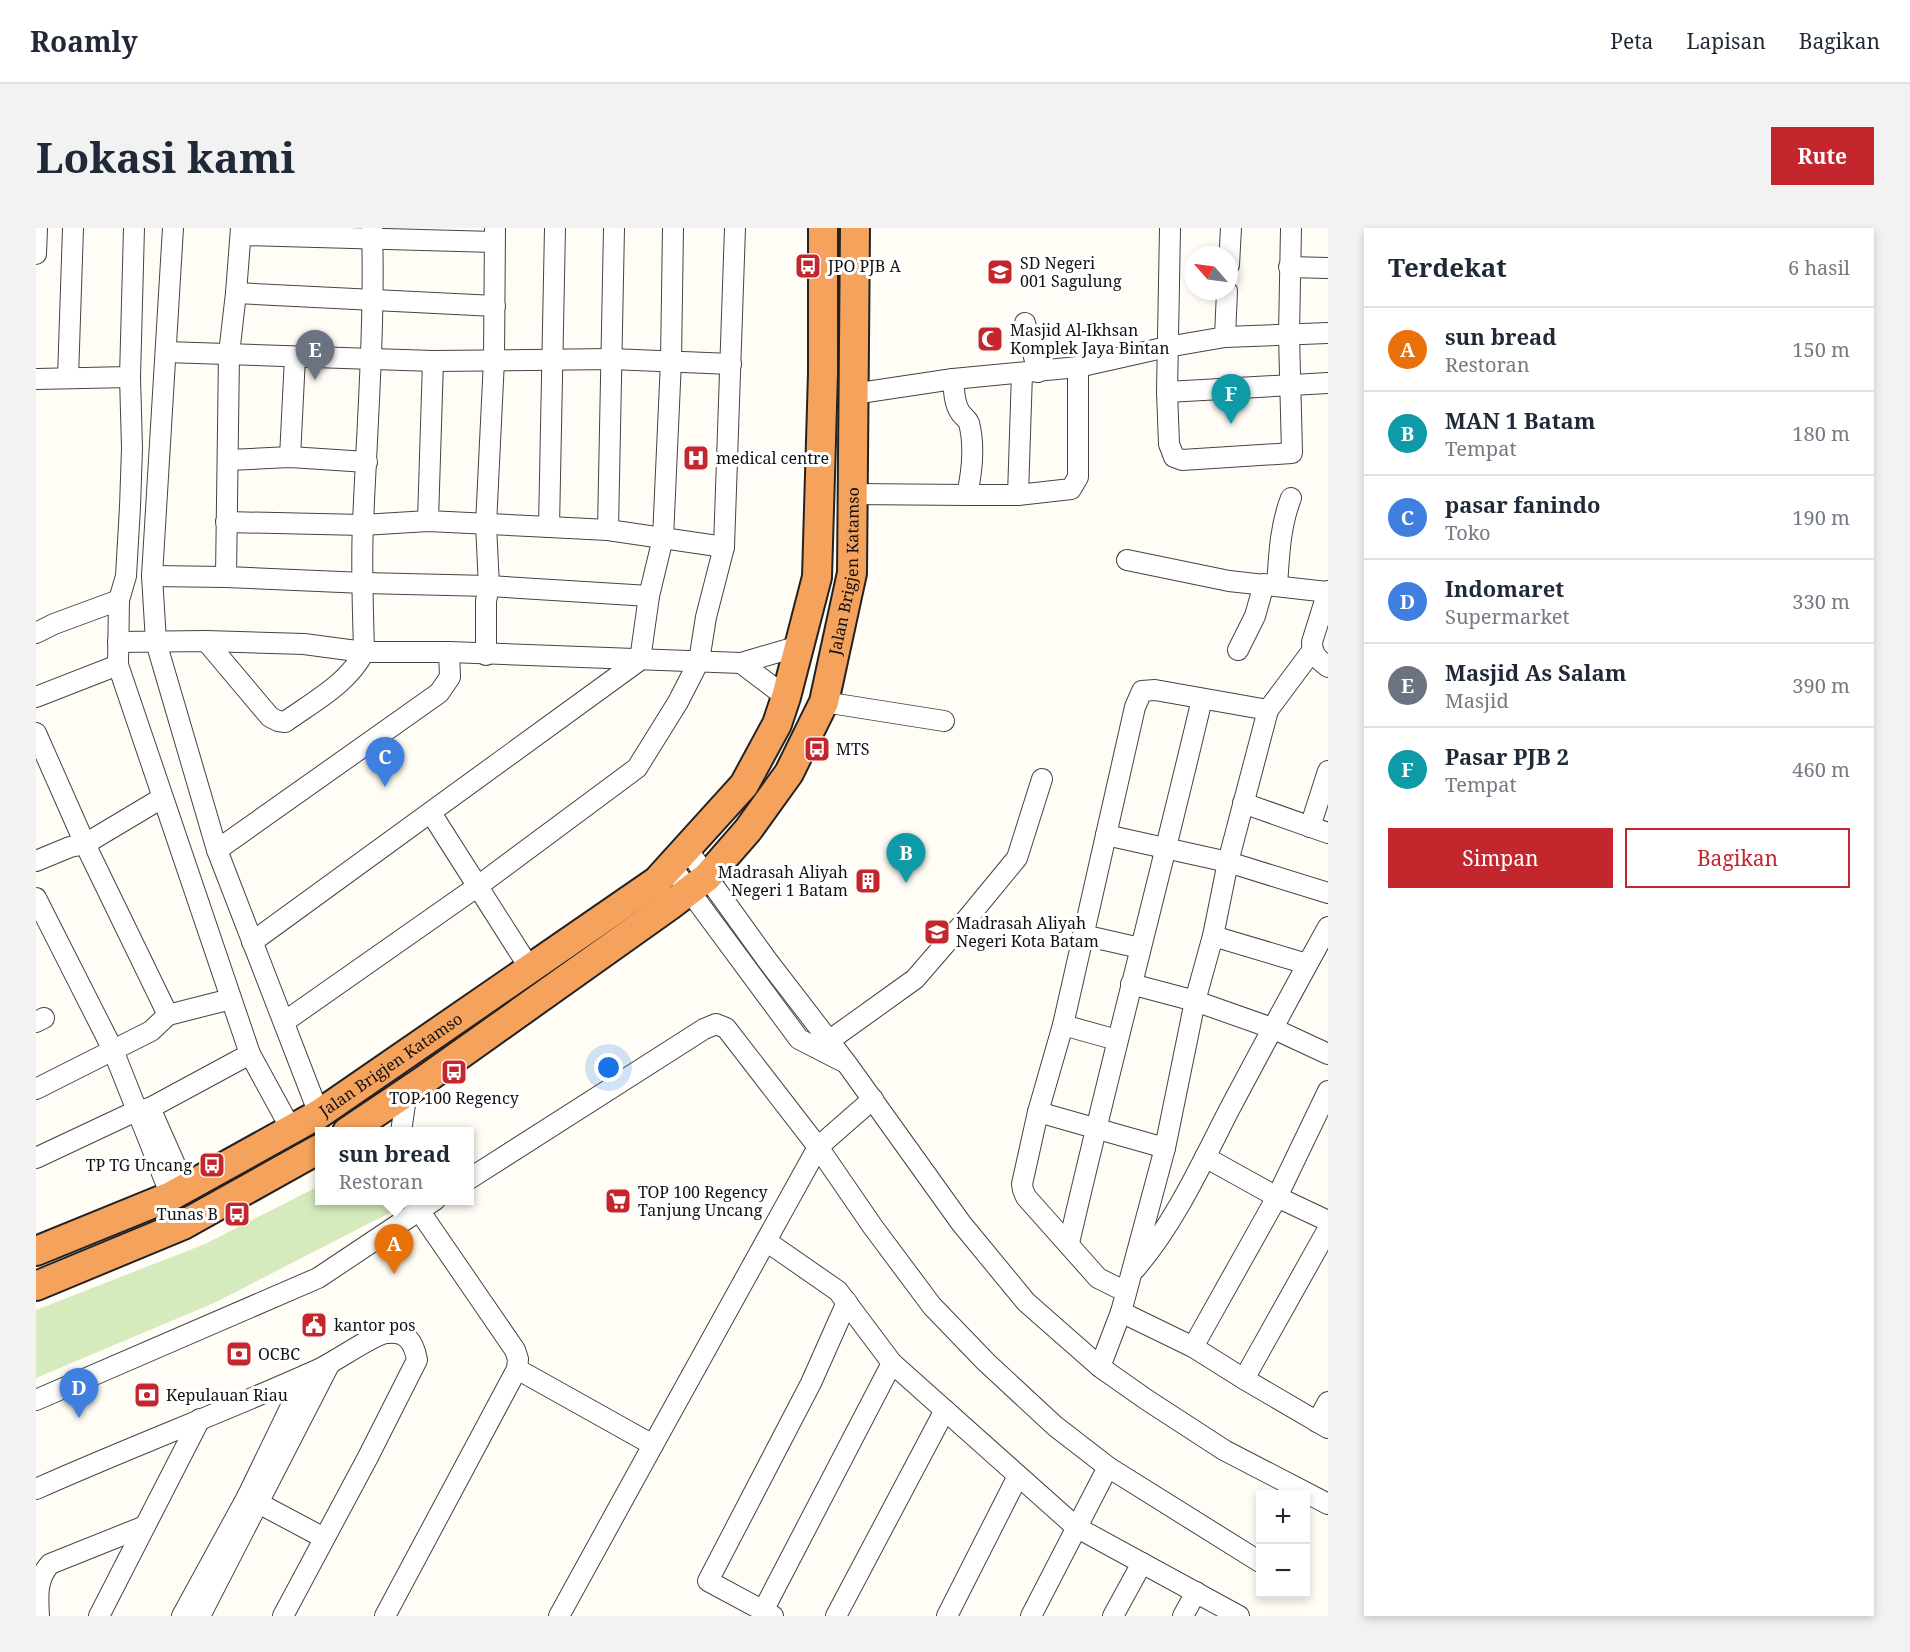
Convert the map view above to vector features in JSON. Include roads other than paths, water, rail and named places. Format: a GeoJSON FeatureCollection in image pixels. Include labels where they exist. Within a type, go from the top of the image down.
{"type":"FeatureCollection","features":[{"type":"Feature","properties":{"kind":"highway","name":"Jalan Brigjen Katamso"},"geometry":{"type":"LineString","coordinates":[[37,1247],[291,1129],[324,1111],[657,880],[744,785],[777,724],[817,578],[823,373],[823,228]]}},
{"type":"Feature","properties":{"kind":"highway","name":"Jalan Brigjen Katamso"},"geometry":{"type":"LineString","coordinates":[[353,1127],[423,1081],[699,884],[748,830],[789,773],[824,702],[852,573],[855,228]]}},
{"type":"Feature","properties":{"kind":"highway"},"geometry":{"type":"LineString","coordinates":[[36,1286],[183,1225],[315,1151]]}},
{"type":"Feature","properties":{"kind":"street"},"geometry":{"type":"LineString","coordinates":[[36,254],[37,228]]}},
{"type":"Feature","properties":{"kind":"street"},"geometry":{"type":"LineString","coordinates":[[68,378],[73,228]]}},
{"type":"Feature","properties":{"kind":"street"},"geometry":{"type":"LineString","coordinates":[[134,228],[130,377],[132,448],[130,507],[126,576],[119,600],[118,665],[250,1054],[291,1129]]}},
{"type":"Feature","properties":{"kind":"street"},"geometry":{"type":"LineString","coordinates":[[173,228],[152,576],[156,642],[217,850],[284,1022],[324,1111]]}},
{"type":"Feature","properties":{"kind":"street"},"geometry":{"type":"LineString","coordinates":[[549,527],[555,228]]}},
{"type":"Feature","properties":{"kind":"street"},"geometry":{"type":"LineString","coordinates":[[608,531],[614,228]]}},
{"type":"Feature","properties":{"kind":"street"},"geometry":{"type":"LineString","coordinates":[[252,942],[640,660],[650,596],[663,538],[671,361],[673,228]]}},
{"type":"Feature","properties":{"kind":"street"},"geometry":{"type":"LineString","coordinates":[[284,1022],[478,886],[637,768],[678,702],[699,661],[706,617],[724,547],[735,228]]}},
{"type":"Feature","properties":{"kind":"street"},"geometry":{"type":"LineString","coordinates":[[1170,228],[1167,347],[1169,444],[1174,457],[1182,459],[1292,453],[1289,335],[1291,228]]}},
{"type":"Feature","properties":{"kind":"street"},"geometry":{"type":"LineString","coordinates":[[1230,246],[1231,228]]}},
{"type":"Feature","properties":{"kind":"street"},"geometry":{"type":"LineString","coordinates":[[226,577],[229,354],[241,231],[494,235],[494,360],[486,525],[489,586],[486,601],[486,654]]}},
{"type":"Feature","properties":{"kind":"street"},"geometry":{"type":"LineString","coordinates":[[206,642],[270,717],[285,722],[346,677],[358,664],[364,652],[363,525],[367,462],[372,234]]}},
{"type":"Feature","properties":{"kind":"street"},"geometry":{"type":"LineString","coordinates":[[1289,267],[1328,268]]}},
{"type":"Feature","properties":{"kind":"street"},"geometry":{"type":"LineString","coordinates":[[236,293],[495,306]]}},
{"type":"Feature","properties":{"kind":"street"},"geometry":{"type":"LineString","coordinates":[[1225,337],[1227,300]]}},
{"type":"Feature","properties":{"kind":"street"},"geometry":{"type":"LineString","coordinates":[[1018,495],[1030,372],[1025,323]]}},
{"type":"Feature","properties":{"kind":"street"},"geometry":{"type":"LineString","coordinates":[[853,394],[953,380],[1078,368],[1167,347],[1225,337],[1328,333]]}},
{"type":"Feature","properties":{"kind":"street"},"geometry":{"type":"LineString","coordinates":[[166,352],[433,361],[611,359],[731,364]]}},
{"type":"Feature","properties":{"kind":"street"},"geometry":{"type":"LineString","coordinates":[[290,457],[295,357]]}},
{"type":"Feature","properties":{"kind":"street"},"geometry":{"type":"LineString","coordinates":[[428,521],[433,361]]}},
{"type":"Feature","properties":{"kind":"street"},"geometry":{"type":"LineString","coordinates":[[852,494],[1018,495],[1071,489],[1078,477],[1078,368]]}},
{"type":"Feature","properties":{"kind":"street"},"geometry":{"type":"LineString","coordinates":[[36,379],[130,377]]}},
{"type":"Feature","properties":{"kind":"street"},"geometry":{"type":"LineString","coordinates":[[953,380],[956,402],[960,412],[968,420],[972,442],[971,476],[967,495]]}},
{"type":"Feature","properties":{"kind":"street"},"geometry":{"type":"LineString","coordinates":[[1167,392],[1328,383]]}},
{"type":"Feature","properties":{"kind":"street"},"geometry":{"type":"LineString","coordinates":[[228,460],[290,457],[367,462]]}},
{"type":"Feature","properties":{"kind":"street"},"geometry":{"type":"LineString","coordinates":[[1238,650],[1270,585],[1291,498]]}},
{"type":"Feature","properties":{"kind":"street"},"geometry":{"type":"LineString","coordinates":[[226,522],[363,525],[428,521],[549,527],[608,531],[724,547]]}},
{"type":"Feature","properties":{"kind":"street"},"geometry":{"type":"LineString","coordinates":[[1127,560],[1229,581],[1328,592],[1312,642],[1312,651],[1317,659],[1328,667]]}},
{"type":"Feature","properties":{"kind":"street"},"geometry":{"type":"LineString","coordinates":[[152,576],[489,586],[650,596]]}},
{"type":"Feature","properties":{"kind":"street"},"geometry":{"type":"LineString","coordinates":[[36,633],[119,600]]}},
{"type":"Feature","properties":{"kind":"street"},"geometry":{"type":"LineString","coordinates":[[118,642],[304,644],[364,652],[449,652],[741,663],[799,646]]}},
{"type":"Feature","properties":{"kind":"street"},"geometry":{"type":"LineString","coordinates":[[1100,1367],[1121,1312],[1164,1148],[1195,1000],[1213,936],[1228,862],[1268,710],[1312,651]]}},
{"type":"Feature","properties":{"kind":"street"},"geometry":{"type":"LineString","coordinates":[[217,850],[439,693],[450,677],[449,652]]}},
{"type":"Feature","properties":{"kind":"street"},"geometry":{"type":"LineString","coordinates":[[741,663],[786,697]]}},
{"type":"Feature","properties":{"kind":"street"},"geometry":{"type":"LineString","coordinates":[[36,697],[118,665]]}},
{"type":"Feature","properties":{"kind":"street"},"geometry":{"type":"LineString","coordinates":[[1268,710],[1155,690],[1142,692],[1135,707],[1063,1025],[1038,1112],[1023,1190],[1026,1197],[1098,1278],[1116,1287],[1129,1281],[1155,1245],[1205,1157],[1328,927]]}},
{"type":"Feature","properties":{"kind":"street"},"geometry":{"type":"LineString","coordinates":[[1069,1244],[1202,699]]}},
{"type":"Feature","properties":{"kind":"street"},"geometry":{"type":"LineString","coordinates":[[824,702],[944,721]]}},
{"type":"Feature","properties":{"kind":"street"},"geometry":{"type":"LineString","coordinates":[[36,733],[85,844],[168,1015]]}},
{"type":"Feature","properties":{"kind":"street"},"geometry":{"type":"LineString","coordinates":[[1243,803],[1319,830],[1328,771]]}},
{"type":"Feature","properties":{"kind":"street"},"geometry":{"type":"LineString","coordinates":[[830,1040],[915,979],[966,920],[1019,853],[1042,779]]}},
{"type":"Feature","properties":{"kind":"street"},"geometry":{"type":"LineString","coordinates":[[36,861],[70,847],[85,844],[162,798]]}},
{"type":"Feature","properties":{"kind":"street"},"geometry":{"type":"LineString","coordinates":[[431,813],[529,967]]}},
{"type":"Feature","properties":{"kind":"street"},"geometry":{"type":"LineString","coordinates":[[1106,835],[1228,862],[1328,893]]}},
{"type":"Feature","properties":{"kind":"street"},"geometry":{"type":"LineString","coordinates":[[679,857],[699,884],[799,1039],[847,1064]]}},
{"type":"Feature","properties":{"kind":"street"},"geometry":{"type":"LineString","coordinates":[[699,884],[767,960],[830,1040],[961,1223],[1026,1302],[1100,1367],[1147,1400],[1224,1450],[1295,1490]]}},
{"type":"Feature","properties":{"kind":"street"},"geometry":{"type":"LineString","coordinates":[[36,898],[143,1110],[177,1183]]}},
{"type":"Feature","properties":{"kind":"street"},"geometry":{"type":"LineString","coordinates":[[1083,935],[1140,948]]}},
{"type":"Feature","properties":{"kind":"street"},"geometry":{"type":"LineString","coordinates":[[1213,936],[1308,964]]}},
{"type":"Feature","properties":{"kind":"street"},"geometry":{"type":"LineString","coordinates":[[1131,984],[1195,1000],[1272,1028],[1328,1054]]}},
{"type":"Feature","properties":{"kind":"street"},"geometry":{"type":"LineString","coordinates":[[36,1089],[152,1031],[168,1015],[231,999]]}},
{"type":"Feature","properties":{"kind":"street"},"geometry":{"type":"LineString","coordinates":[[474,1176],[704,1029],[716,1024],[726,1028],[818,1147],[873,1227],[932,1306],[986,1362],[1055,1426],[1114,1471],[1256,1560]]}},
{"type":"Feature","properties":{"kind":"street"},"geometry":{"type":"LineString","coordinates":[[1063,1025],[1117,1040]]}},
{"type":"Feature","properties":{"kind":"street"},"geometry":{"type":"LineString","coordinates":[[302,1033],[304,1047],[322,1089],[324,1111]]}},
{"type":"Feature","properties":{"kind":"street"},"geometry":{"type":"LineString","coordinates":[[36,1158],[143,1110],[250,1054]]}},
{"type":"Feature","properties":{"kind":"street"},"geometry":{"type":"LineString","coordinates":[[402,1127],[405,1104],[423,1081]]}},
{"type":"Feature","properties":{"kind":"street"},"geometry":{"type":"LineString","coordinates":[[1193,1347],[1277,1197],[1328,1091]]}},
{"type":"Feature","properties":{"kind":"street"},"geometry":{"type":"LineString","coordinates":[[559,1616],[818,1147],[873,1099]]}},
{"type":"Feature","properties":{"kind":"street"},"geometry":{"type":"LineString","coordinates":[[143,1110],[177,1183]]}},
{"type":"Feature","properties":{"kind":"street"},"geometry":{"type":"LineString","coordinates":[[1038,1112],[1164,1148]]}},
{"type":"Feature","properties":{"kind":"street"},"geometry":{"type":"LineString","coordinates":[[1205,1157],[1277,1197],[1328,1221]]}},
{"type":"Feature","properties":{"kind":"street"},"geometry":{"type":"LineString","coordinates":[[36,1400],[318,1278],[421,1205]]}},
{"type":"Feature","properties":{"kind":"street"},"geometry":{"type":"LineString","coordinates":[[385,1616],[518,1369],[515,1350],[423,1205]]}},
{"type":"Feature","properties":{"kind":"street"},"geometry":{"type":"LineString","coordinates":[[1244,1379],[1328,1229]]}},
{"type":"Feature","properties":{"kind":"street"},"geometry":{"type":"LineString","coordinates":[[766,1240],[838,1291],[892,1363],[1081,1530],[1239,1616]]}},
{"type":"Feature","properties":{"kind":"street"},"geometry":{"type":"LineString","coordinates":[[847,1302],[812,1383],[708,1581],[768,1613],[892,1363]]}},
{"type":"Feature","properties":{"kind":"street"},"geometry":{"type":"LineString","coordinates":[[1121,1312],[1193,1347],[1322,1425],[1328,1402]]}},
{"type":"Feature","properties":{"kind":"street"},"geometry":{"type":"LineString","coordinates":[[36,1489],[330,1365],[384,1333],[396,1332],[407,1336],[414,1347],[417,1360],[283,1616]]}},
{"type":"Feature","properties":{"kind":"street"},"geometry":{"type":"LineString","coordinates":[[182,1616],[253,1500],[330,1365]]}},
{"type":"Feature","properties":{"kind":"street"},"geometry":{"type":"LineString","coordinates":[[518,1369],[653,1445]]}},
{"type":"Feature","properties":{"kind":"street"},"geometry":{"type":"LineString","coordinates":[[200,1616],[253,1500],[306,1375]]}},
{"type":"Feature","properties":{"kind":"street"},"geometry":{"type":"LineString","coordinates":[[836,1616],[945,1410]]}},
{"type":"Feature","properties":{"kind":"street"},"geometry":{"type":"LineString","coordinates":[[99,1616],[200,1419]]}},
{"type":"Feature","properties":{"kind":"street"},"geometry":{"type":"LineString","coordinates":[[1031,1616],[1114,1471]]}},
{"type":"Feature","properties":{"kind":"street"},"geometry":{"type":"LineString","coordinates":[[947,1616],[1018,1476]]}},
{"type":"Feature","properties":{"kind":"street"},"geometry":{"type":"LineString","coordinates":[[1310,1498],[1328,1504]]}},
{"type":"Feature","properties":{"kind":"street"},"geometry":{"type":"LineString","coordinates":[[253,1500],[324,1539]]}},
{"type":"Feature","properties":{"kind":"street"},"geometry":{"type":"LineString","coordinates":[[39,1616],[39,1583],[42,1573],[50,1564],[145,1526]]}},
{"type":"Feature","properties":{"kind":"street"},"geometry":{"type":"LineString","coordinates":[[1043,1616],[1081,1530]]}},
{"type":"Feature","properties":{"kind":"street"},"geometry":{"type":"LineString","coordinates":[[1113,1616],[1142,1563]]}},
{"type":"Feature","properties":{"kind":"street"},"geometry":{"type":"LineString","coordinates":[[1183,1616],[1196,1592]]}},
{"type":"Feature","properties":{"kind":"place","name":"JPO PJB A"},"geometry":{"type":"Point","coordinates":[808,266]}},
{"type":"Feature","properties":{"kind":"place","name":"SD Negeri 001 Sagulung"},"geometry":{"type":"Point","coordinates":[1000,272]}},
{"type":"Feature","properties":{"kind":"place","name":"Masjid Al-Ikhsan Komplek Jaya Bintan"},"geometry":{"type":"Point","coordinates":[990,339]}},
{"type":"Feature","properties":{"kind":"place","name":"Masjid As Salam"},"geometry":{"type":"Point","coordinates":[315,380]}},
{"type":"Feature","properties":{"kind":"place","name":"Pasar PJB 2"},"geometry":{"type":"Point","coordinates":[1231,424]}},
{"type":"Feature","properties":{"kind":"place","name":"medical centre"},"geometry":{"type":"Point","coordinates":[696,458]}},
{"type":"Feature","properties":{"kind":"place","name":"MTS"},"geometry":{"type":"Point","coordinates":[817,749]}},
{"type":"Feature","properties":{"kind":"place","name":"pasar fanindo"},"geometry":{"type":"Point","coordinates":[385,787]}},
{"type":"Feature","properties":{"kind":"place","name":"Madrasah Aliyah Negeri 1 Batam"},"geometry":{"type":"Point","coordinates":[868,881]}},
{"type":"Feature","properties":{"kind":"place","name":"MAN 1 Batam"},"geometry":{"type":"Point","coordinates":[906,883]}},
{"type":"Feature","properties":{"kind":"place","name":"Madrasah Aliyah Negeri Kota Batam"},"geometry":{"type":"Point","coordinates":[937,932]}},
{"type":"Feature","properties":{"kind":"place","name":"TOP 100 Regency"},"geometry":{"type":"Point","coordinates":[454,1072]}},
{"type":"Feature","properties":{"kind":"place","name":"TP TG Uncang"},"geometry":{"type":"Point","coordinates":[212,1165]}},
{"type":"Feature","properties":{"kind":"place","name":"TOP 100 Regency Tanjung Uncang"},"geometry":{"type":"Point","coordinates":[618,1201]}},
{"type":"Feature","properties":{"kind":"place","name":"Tunas B"},"geometry":{"type":"Point","coordinates":[237,1214]}},
{"type":"Feature","properties":{"kind":"place","name":"sun bread"},"geometry":{"type":"Point","coordinates":[394,1274]}},
{"type":"Feature","properties":{"kind":"place","name":"kantor pos"},"geometry":{"type":"Point","coordinates":[314,1325]}},
{"type":"Feature","properties":{"kind":"place","name":"OCBC"},"geometry":{"type":"Point","coordinates":[239,1354]}},
{"type":"Feature","properties":{"kind":"place","name":"Kepulauan Riau"},"geometry":{"type":"Point","coordinates":[147,1395]}},
{"type":"Feature","properties":{"kind":"place","name":"Indomaret"},"geometry":{"type":"Point","coordinates":[79,1418]}}]}
